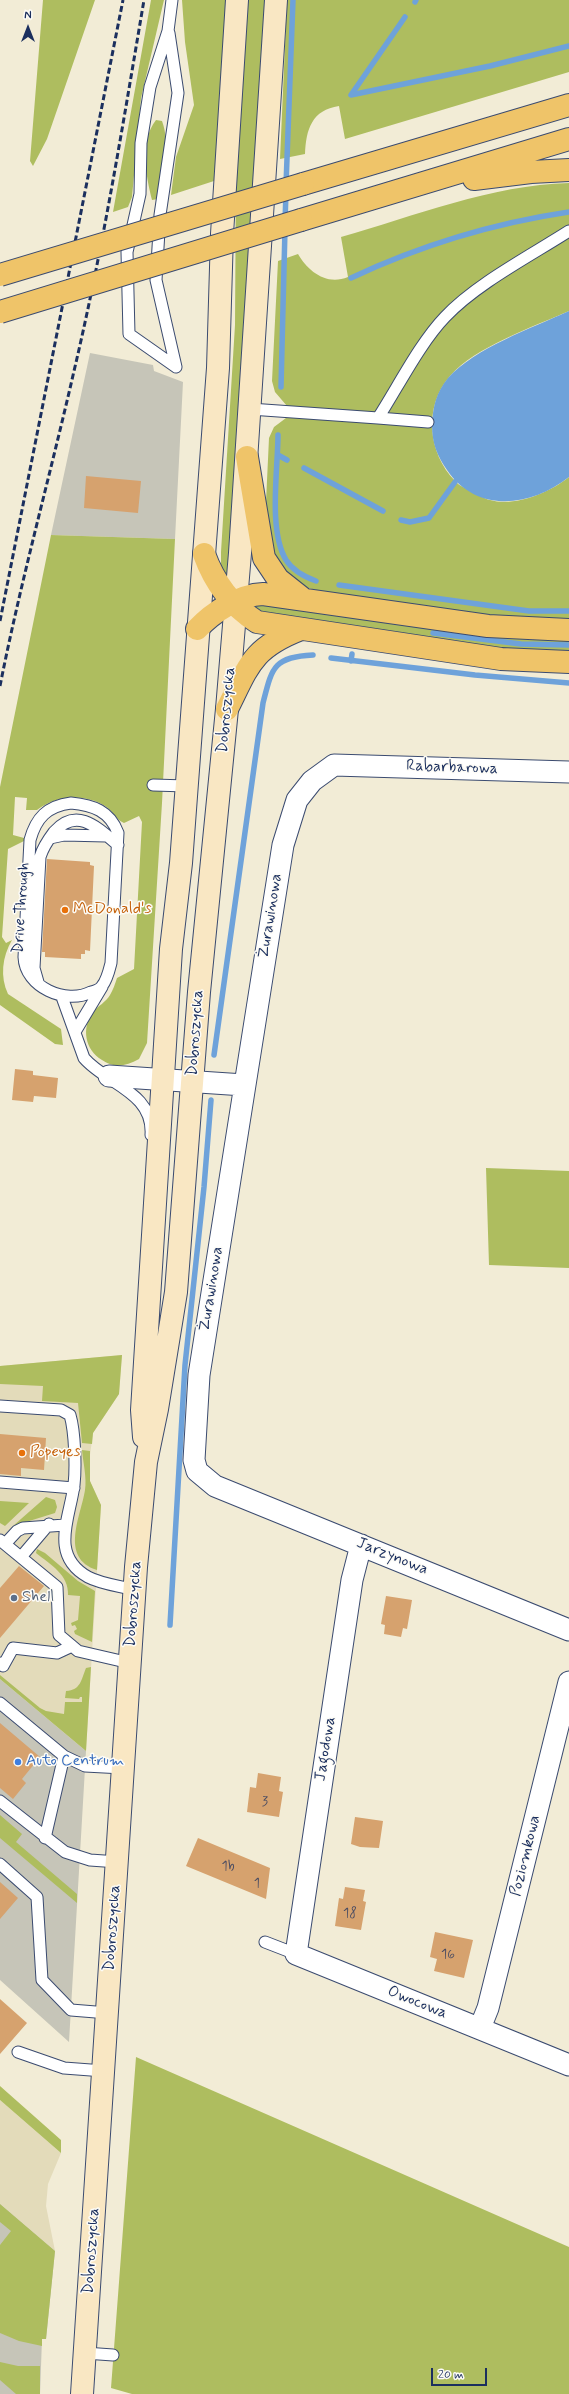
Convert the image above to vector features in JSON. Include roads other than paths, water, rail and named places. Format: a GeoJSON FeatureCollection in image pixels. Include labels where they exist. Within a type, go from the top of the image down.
{"type":"FeatureCollection","features":[{"type":"Feature","properties":{"kind":"highway"},"geometry":{"type":"LineString","coordinates":[[0,275],[569,105]]}},
{"type":"Feature","properties":{"kind":"highway"},"geometry":{"type":"LineString","coordinates":[[0,312],[569,139]]}},
{"type":"Feature","properties":{"kind":"highway"},"geometry":{"type":"LineString","coordinates":[[409,188],[531,172],[569,170]]}},
{"type":"Feature","properties":{"kind":"highway"},"geometry":{"type":"LineString","coordinates":[[247,457],[264,558],[278,579],[302,598]]}},
{"type":"Feature","properties":{"kind":"highway"},"geometry":{"type":"LineString","coordinates":[[204,554],[212,576],[246,615],[257,622],[501,659],[569,662]]}},
{"type":"Feature","properties":{"kind":"highway"},"geometry":{"type":"LineString","coordinates":[[197,629],[217,612],[256,594],[302,598],[488,626],[569,630]]}},
{"type":"Feature","properties":{"kind":"highway"},"geometry":{"type":"LineString","coordinates":[[228,709],[249,664],[262,650],[284,636],[301,629]]}},
{"type":"Feature","properties":{"kind":"main road","name":"Dobroszycka"},"geometry":{"type":"LineString","coordinates":[[146,1462],[142,1410],[164,1080],[171,949],[181,863],[197,629],[218,368],[222,234],[237,0]]}},
{"type":"Feature","properties":{"kind":"main road","name":"Dobroszycka"},"geometry":{"type":"LineString","coordinates":[[82,2394],[135,1590],[146,1462],[158,1409],[176,1292],[199,992],[228,709],[247,457],[276,0]]}},
{"type":"Feature","properties":{"kind":"street","name":"Rabarbarowa"},"geometry":{"type":"LineString","coordinates":[[334,765],[569,772]]}},
{"type":"Feature","properties":{"kind":"street","name":"Żurawinowa"},"geometry":{"type":"LineString","coordinates":[[215,1486],[198,1471],[193,1450],[199,1376],[283,845],[298,800],[312,781],[334,765]]}},
{"type":"Feature","properties":{"kind":"street","name":"Dobroszycka"},"geometry":{"type":"LineString","coordinates":[[109,1076],[164,1080]]}},
{"type":"Feature","properties":{"kind":"street"},"geometry":{"type":"LineString","coordinates":[[164,1080],[244,1084]]}},
{"type":"Feature","properties":{"kind":"street","name":"Jarzynowa"},"geometry":{"type":"LineString","coordinates":[[215,1486],[569,1630]]}},
{"type":"Feature","properties":{"kind":"street","name":"Jagodowa"},"geometry":{"type":"LineString","coordinates":[[296,1954],[352,1580],[361,1545]]}},
{"type":"Feature","properties":{"kind":"street","name":"Poziomkowa"},"geometry":{"type":"LineString","coordinates":[[480,2028],[488,2008],[569,1682]]}},
{"type":"Feature","properties":{"kind":"street","name":"Owocowa"},"geometry":{"type":"LineString","coordinates":[[296,1954],[569,2065]]}},
{"type":"Feature","properties":{"kind":"lane"},"geometry":{"type":"LineString","coordinates":[[168,31],[178,93],[160,215],[156,280],[176,367],[129,334],[128,310],[128,252],[140,194],[141,143],[150,87],[168,31],[172,0]]}},
{"type":"Feature","properties":{"kind":"lane"},"geometry":{"type":"LineString","coordinates":[[378,418],[425,344],[444,318],[468,296],[569,231]]}},
{"type":"Feature","properties":{"kind":"lane"},"geometry":{"type":"LineString","coordinates":[[250,409],[428,422]]}},
{"type":"Feature","properties":{"kind":"lane"},"geometry":{"type":"LineString","coordinates":[[153,785],[187,786]]}},
{"type":"Feature","properties":{"kind":"lane"},"geometry":{"type":"LineString","coordinates":[[75,1032],[102,987],[111,963],[118,833],[110,817],[88,806],[70,803],[59,805],[43,814],[36,824],[30,840],[24,957],[26,971],[38,982],[62,997],[86,995],[102,987]]}},
{"type":"Feature","properties":{"kind":"lane","name":"Drive Through"},"geometry":{"type":"LineString","coordinates":[[38,982],[34,968],[40,857],[50,838],[64,824],[78,820],[91,823],[118,845]]}},
{"type":"Feature","properties":{"kind":"lane"},"geometry":{"type":"LineString","coordinates":[[50,838],[64,834],[106,836]]}},
{"type":"Feature","properties":{"kind":"lane","name":"Dobroszycka"},"geometry":{"type":"LineString","coordinates":[[62,997],[84,1058],[90,1066],[109,1076],[131,1091],[142,1104],[151,1129],[142,1276],[147,1333]]}},
{"type":"Feature","properties":{"kind":"lane"},"geometry":{"type":"LineString","coordinates":[[0,1406],[61,1410],[70,1415],[75,1477],[74,1488],[65,1524],[64,1536],[67,1555],[79,1570],[88,1577],[135,1590]]}},
{"type":"Feature","properties":{"kind":"lane"},"geometry":{"type":"LineString","coordinates":[[0,1482],[74,1488]]}},
{"type":"Feature","properties":{"kind":"lane"},"geometry":{"type":"LineString","coordinates":[[65,1524],[49,1524],[23,1528],[3,1542],[57,1587],[59,1635],[78,1651],[130,1663]]}},
{"type":"Feature","properties":{"kind":"lane"},"geometry":{"type":"LineString","coordinates":[[21,1558],[49,1524]]}},
{"type":"Feature","properties":{"kind":"lane"},"geometry":{"type":"LineString","coordinates":[[0,1663],[3,1666],[13,1648],[57,1653],[72,1646]]}},
{"type":"Feature","properties":{"kind":"lane"},"geometry":{"type":"LineString","coordinates":[[0,1703],[64,1756],[85,1766],[123,1768]]}},
{"type":"Feature","properties":{"kind":"lane"},"geometry":{"type":"LineString","coordinates":[[45,1838],[64,1756]]}},
{"type":"Feature","properties":{"kind":"lane"},"geometry":{"type":"LineString","coordinates":[[0,1801],[45,1838],[65,1852],[79,1857],[118,1862]]}},
{"type":"Feature","properties":{"kind":"lane"},"geometry":{"type":"LineString","coordinates":[[0,1864],[37,1897],[42,1980],[70,2010],[108,2013]]}},
{"type":"Feature","properties":{"kind":"lane","name":"Owocowa"},"geometry":{"type":"LineString","coordinates":[[265,1942],[296,1954]]}},
{"type":"Feature","properties":{"kind":"lane"},"geometry":{"type":"LineString","coordinates":[[18,2052],[64,2068],[104,2071]]}},
{"type":"Feature","properties":{"kind":"lane"},"geometry":{"type":"LineString","coordinates":[[85,2353],[113,2355]]}},
{"type":"Feature","properties":{"kind":"water"},"geometry":{"type":"Polygon","coordinates":[[[569,311],[569,477],[538,495],[522,500],[505,501],[489,499],[473,494],[459,484],[447,470],[440,460],[436,449],[432,432],[432,418],[434,406],[441,389],[448,378],[459,367],[473,357],[488,348],[569,311]]]}},
{"type":"Feature","properties":{"kind":"waterway"},"geometry":{"type":"LineString","coordinates":[[286,185],[293,0]]}},
{"type":"Feature","properties":{"kind":"waterway"},"geometry":{"type":"LineString","coordinates":[[405,17],[351,95],[490,66],[569,46]]}},
{"type":"Feature","properties":{"kind":"waterway"},"geometry":{"type":"LineString","coordinates":[[285,221],[286,193]]}},
{"type":"Feature","properties":{"kind":"waterway"},"geometry":{"type":"LineString","coordinates":[[351,278],[403,256],[458,237],[513,222],[569,212]]}},
{"type":"Feature","properties":{"kind":"waterway"},"geometry":{"type":"LineString","coordinates":[[281,387],[285,229]]}},
{"type":"Feature","properties":{"kind":"waterway"},"geometry":{"type":"LineString","coordinates":[[278,435],[275,499],[277,533],[280,547],[286,560],[292,567],[316,581]]}},
{"type":"Feature","properties":{"kind":"waterway"},"geometry":{"type":"LineString","coordinates":[[278,455],[287,460]]}},
{"type":"Feature","properties":{"kind":"waterway"},"geometry":{"type":"LineString","coordinates":[[304,468],[383,511]]}},
{"type":"Feature","properties":{"kind":"waterway"},"geometry":{"type":"LineString","coordinates":[[401,520],[410,522],[429,518],[455,482]]}},
{"type":"Feature","properties":{"kind":"waterway"},"geometry":{"type":"LineString","coordinates":[[339,585],[529,611],[569,611]]}},
{"type":"Feature","properties":{"kind":"waterway"},"geometry":{"type":"LineString","coordinates":[[433,633],[521,644],[569,645]]}},
{"type":"Feature","properties":{"kind":"waterway"},"geometry":{"type":"LineString","coordinates":[[351,661],[352,654]]}},
{"type":"Feature","properties":{"kind":"waterway"},"geometry":{"type":"LineString","coordinates":[[214,1055],[263,703],[269,681],[276,667],[290,658],[313,655]]}},
{"type":"Feature","properties":{"kind":"waterway"},"geometry":{"type":"LineString","coordinates":[[331,658],[475,675],[569,683]]}},
{"type":"Feature","properties":{"kind":"waterway"},"geometry":{"type":"LineString","coordinates":[[170,1625],[185,1365],[204,1187],[211,1100]]}},
{"type":"Feature","properties":{"kind":"railway"},"geometry":{"type":"LineString","coordinates":[[0,621],[123,0]]}},
{"type":"Feature","properties":{"kind":"railway"},"geometry":{"type":"LineString","coordinates":[[0,686],[17,607],[65,410],[94,279],[112,186],[144,0]]}},
{"type":"Feature","properties":{"kind":"place","name":"McDonald's"},"geometry":{"type":"Point","coordinates":[65,910]}},
{"type":"Feature","properties":{"kind":"place","name":"Popeyes"},"geometry":{"type":"Point","coordinates":[22,1453]}},
{"type":"Feature","properties":{"kind":"place","name":"Shell"},"geometry":{"type":"Point","coordinates":[14,1598]}},
{"type":"Feature","properties":{"kind":"place","name":"Auto Centrum"},"geometry":{"type":"Point","coordinates":[18,1762]}}]}
